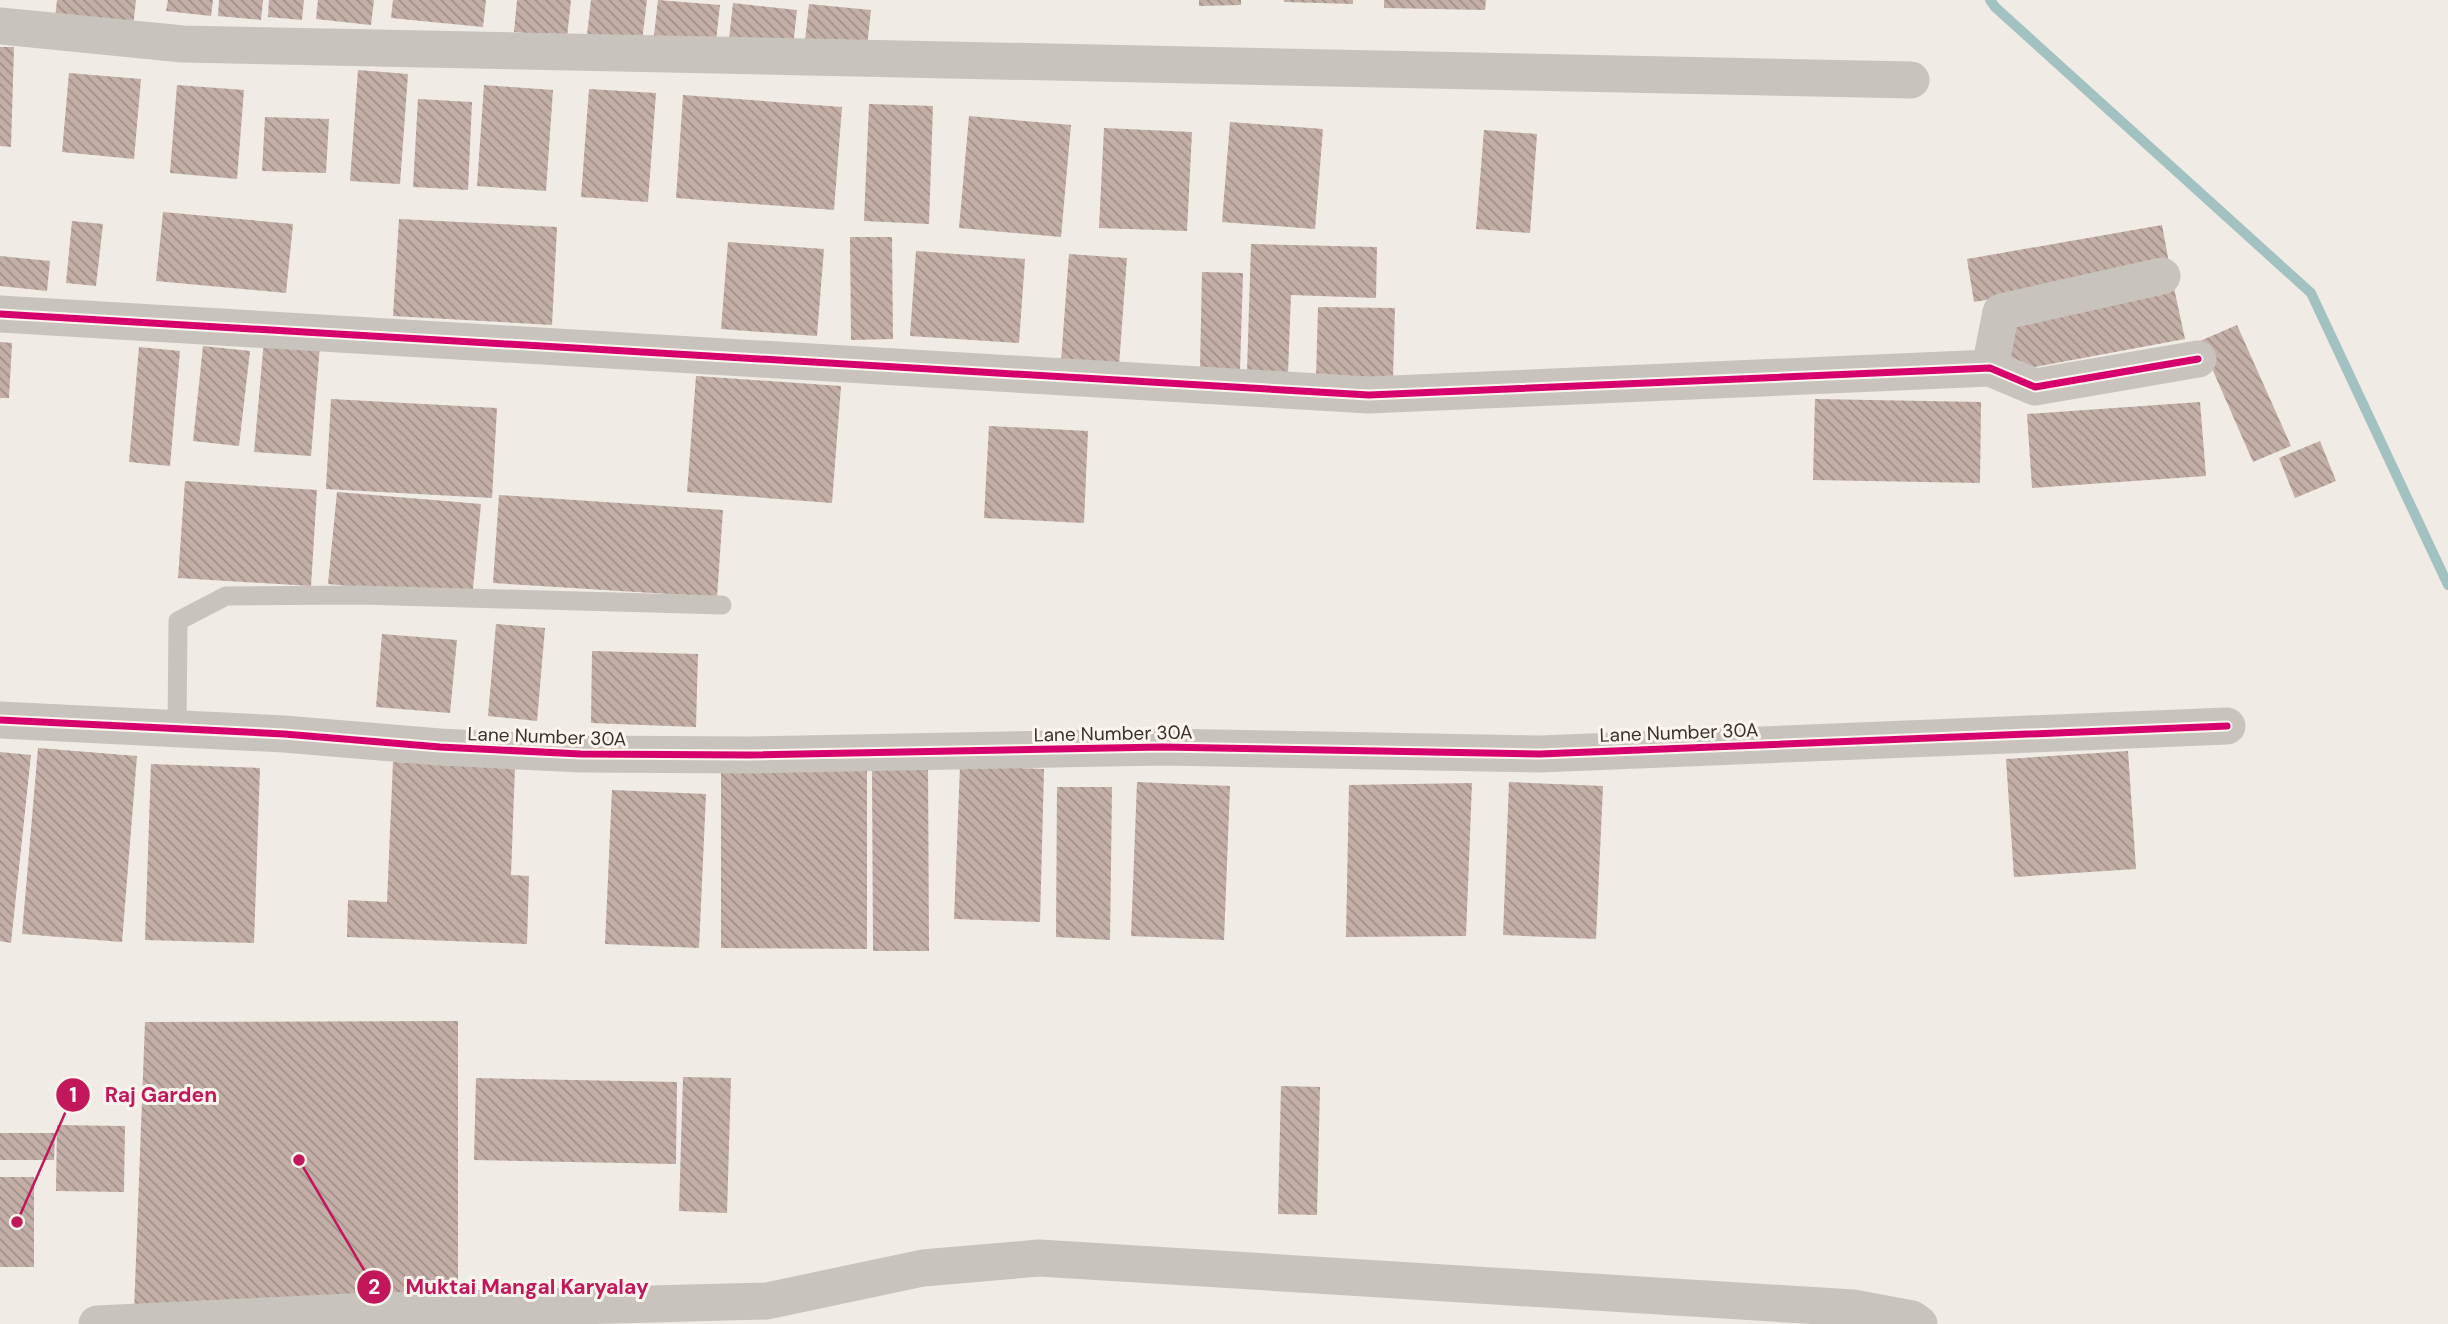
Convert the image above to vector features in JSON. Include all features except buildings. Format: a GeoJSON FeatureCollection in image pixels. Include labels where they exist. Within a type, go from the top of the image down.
{"type":"FeatureCollection","features":[{"type":"Feature","properties":{"kind":"street"},"geometry":{"type":"LineString","coordinates":[[0,26],[183,44],[1911,80]]}},
{"type":"Feature","properties":{"kind":"street"},"geometry":{"type":"LineString","coordinates":[[1990,368],[2001,312],[2162,276]]}},
{"type":"Feature","properties":{"kind":"street"},"geometry":{"type":"LineString","coordinates":[[0,314],[1369,396],[1990,368],[2035,387],[2198,359]]}},
{"type":"Feature","properties":{"kind":"street","name":"Lane Number 30A"},"geometry":{"type":"LineString","coordinates":[[0,720],[284,734],[440,747],[581,754],[750,755],[1162,747],[1541,754],[2227,726]]}},
{"type":"Feature","properties":{"kind":"street"},"geometry":{"type":"LineString","coordinates":[[97,1324],[351,1312],[577,1315],[767,1301],[923,1268],[1039,1258],[1853,1308],[1912,1319],[1919,1324]]}},
{"type":"Feature","properties":{"kind":"lane"},"geometry":{"type":"LineString","coordinates":[[177,729],[177,621],[226,596],[359,596],[722,605]]}},
{"type":"Feature","properties":{"kind":"waterway"},"geometry":{"type":"LineString","coordinates":[[1990,0],[2311,293],[2448,585]]}},
{"type":"Feature","properties":{"kind":"cycle path"},"geometry":{"type":"LineString","coordinates":[[0,314],[1369,395],[1990,368],[2035,387],[2198,359]]}},
{"type":"Feature","properties":{"kind":"cycle path"},"geometry":{"type":"LineString","coordinates":[[0,720],[284,734],[440,747],[581,754],[750,755],[1162,747],[1540,754],[2227,726]]}},
{"type":"Feature","properties":{"kind":"place","name":"Muktai Mangal Karyalay"},"geometry":{"type":"Point","coordinates":[299,1160]}},
{"type":"Feature","properties":{"kind":"place","name":"Raj Garden"},"geometry":{"type":"Point","coordinates":[17,1222]}}]}
